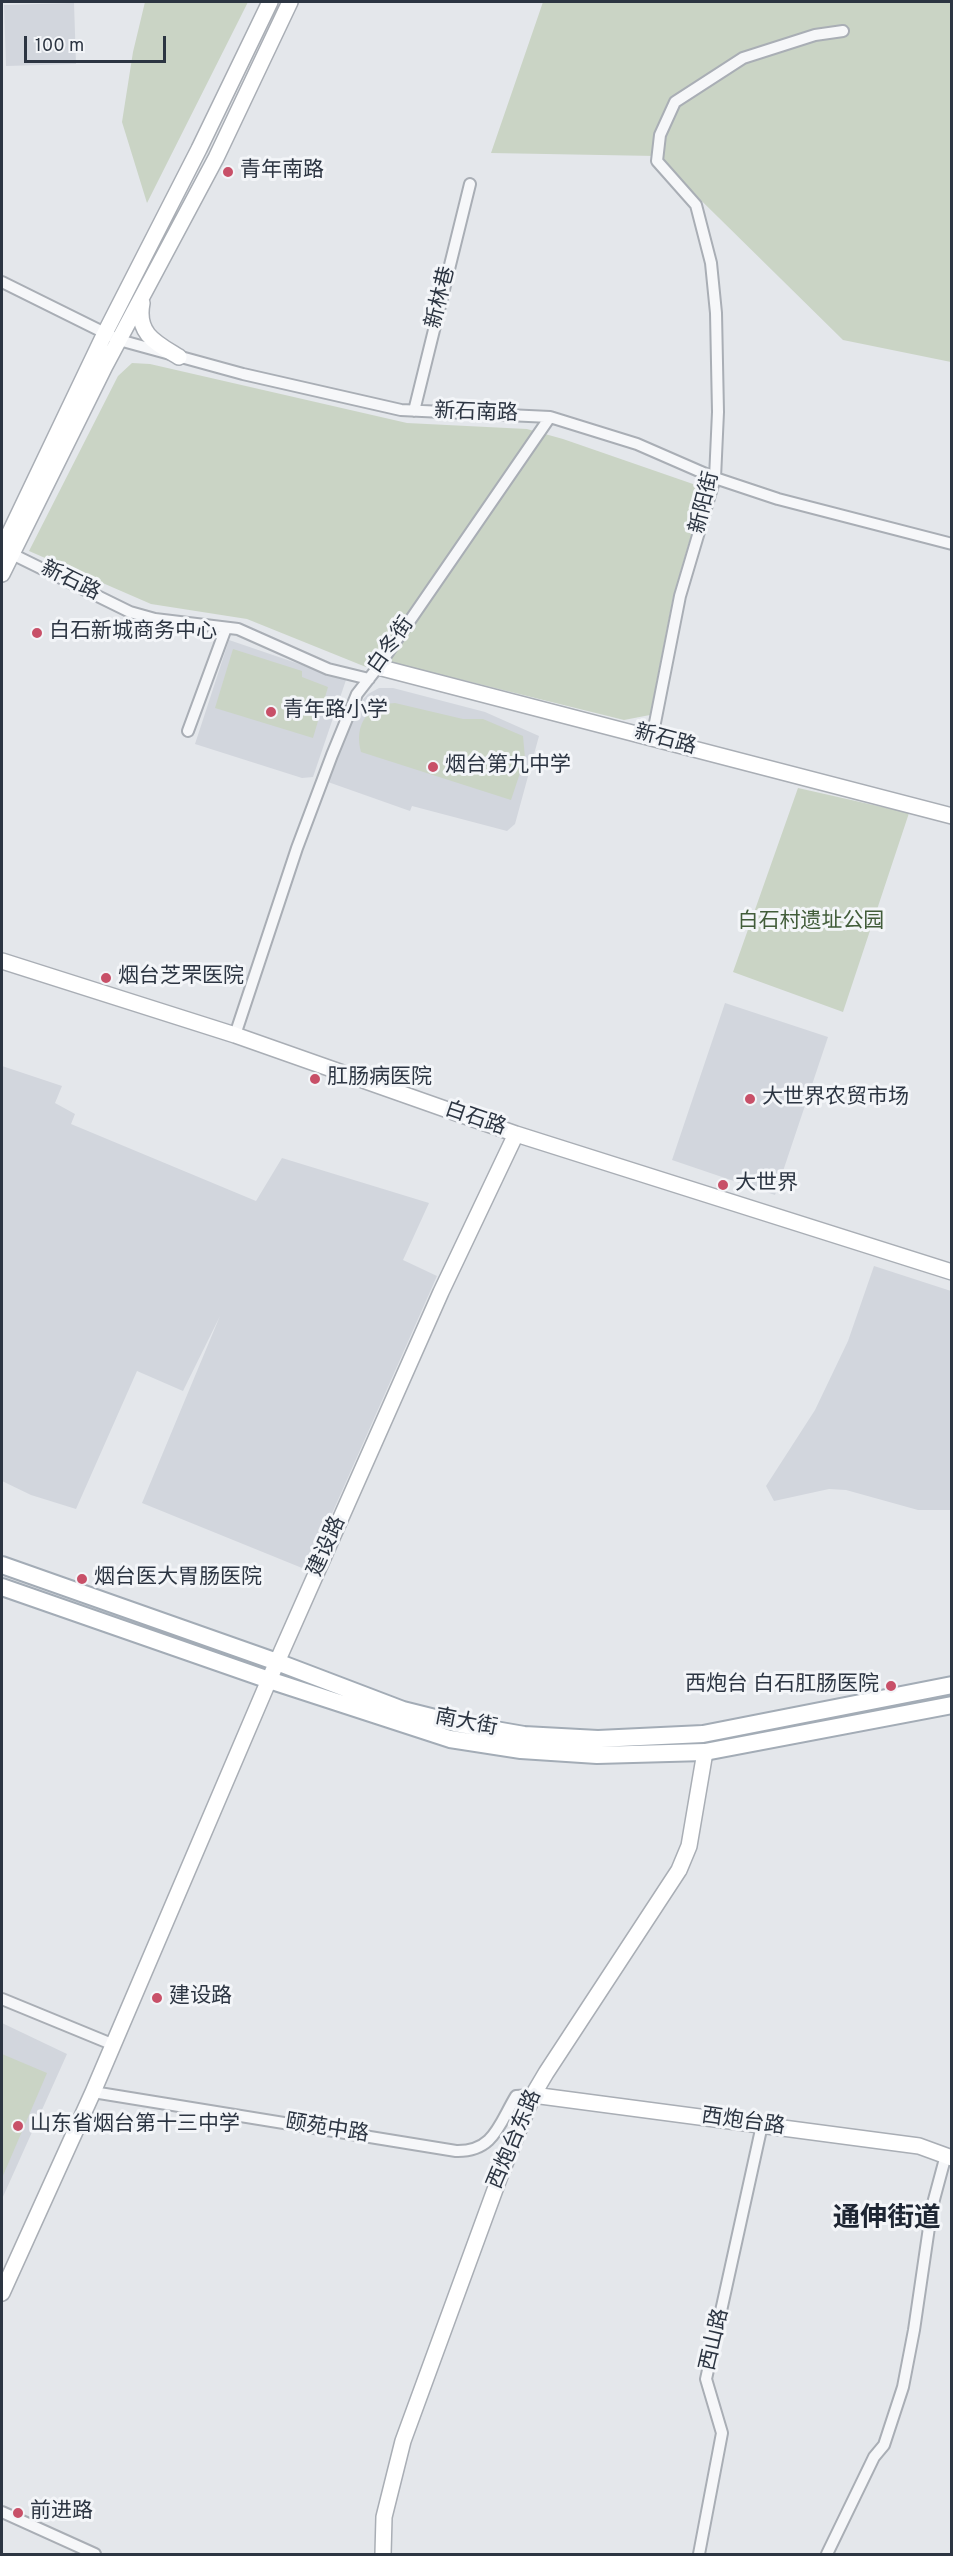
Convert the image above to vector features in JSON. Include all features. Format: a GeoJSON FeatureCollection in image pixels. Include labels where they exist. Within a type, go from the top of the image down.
{"type":"FeatureCollection","features":[{"type":"Feature","properties":{"kind":"main road","name":"南大街"},"geometry":{"type":"LineString","coordinates":[[2,1565],[277,1662],[403,1710],[455,1723],[524,1735],[598,1739],[703,1734],[951,1685]]}},
{"type":"Feature","properties":{"kind":"main road","name":"南大街"},"geometry":{"type":"LineString","coordinates":[[2,1587],[269,1680],[450,1739],[521,1750],[597,1755],[705,1752],[951,1705]]}},
{"type":"Feature","properties":{"kind":"street"},"geometry":{"type":"LineString","coordinates":[[2,574],[7,551],[105,333],[199,149],[270,2]]}},
{"type":"Feature","properties":{"kind":"street"},"geometry":{"type":"LineString","coordinates":[[7,551],[216,158],[290,2]]}},
{"type":"Feature","properties":{"kind":"street","name":"新阳街"},"geometry":{"type":"LineString","coordinates":[[652,738],[680,596],[716,478],[718,412],[717,324],[711,262],[696,205],[657,161],[660,135],[675,102],[743,58],[815,35],[843,31]]}},
{"type":"Feature","properties":{"kind":"street","name":"新林巷"},"geometry":{"type":"LineString","coordinates":[[414,411],[470,184]]}},
{"type":"Feature","properties":{"kind":"street","name":"新石南路"},"geometry":{"type":"LineString","coordinates":[[2,282],[119,340],[179,357],[401,410],[550,417],[637,444],[716,478],[778,499],[951,544]]}},
{"type":"Feature","properties":{"kind":"street"},"geometry":{"type":"LineString","coordinates":[[144,294],[140,315],[142,327],[157,342],[179,357]]}},
{"type":"Feature","properties":{"kind":"street","name":"白冬街"},"geometry":{"type":"LineString","coordinates":[[235,1035],[304,827],[357,694],[374,673],[550,417]]}},
{"type":"Feature","properties":{"kind":"street","name":"新石路"},"geometry":{"type":"LineString","coordinates":[[7,551],[130,612],[155,619],[238,629],[328,669],[374,673],[652,738],[951,816]]}},
{"type":"Feature","properties":{"kind":"street"},"geometry":{"type":"LineString","coordinates":[[188,731],[226,628]]}},
{"type":"Feature","properties":{"kind":"street","name":"白石路"},"geometry":{"type":"LineString","coordinates":[[2,961],[235,1035],[516,1134],[951,1272]]}},
{"type":"Feature","properties":{"kind":"street","name":"建设路"},"geometry":{"type":"LineString","coordinates":[[2,2293],[93,2092],[269,1680],[441,1292],[516,1134]]}},
{"type":"Feature","properties":{"kind":"street","name":"西炮台东路"},"geometry":{"type":"LineString","coordinates":[[382,2554],[384,2517],[402,2441],[500,2176],[533,2095],[679,1870],[689,1846],[705,1752]]}},
{"type":"Feature","properties":{"kind":"street"},"geometry":{"type":"LineString","coordinates":[[2,2000],[114,2044]]}},
{"type":"Feature","properties":{"kind":"street","name":"颐苑中路"},"geometry":{"type":"LineString","coordinates":[[93,2092],[456,2151],[473,2151],[488,2143],[516,2096],[533,2095]]}},
{"type":"Feature","properties":{"kind":"street","name":"西炮台路"},"geometry":{"type":"LineString","coordinates":[[533,2095],[919,2146],[949,2157]]}},
{"type":"Feature","properties":{"kind":"street","name":"西山路"},"geometry":{"type":"LineString","coordinates":[[699,2554],[722,2433],[706,2379],[762,2125]]}},
{"type":"Feature","properties":{"kind":"street"},"geometry":{"type":"LineString","coordinates":[[827,2554],[874,2457],[884,2445],[903,2387],[932,2207],[949,2157]]}},
{"type":"Feature","properties":{"kind":"street"},"geometry":{"type":"LineString","coordinates":[[2,2512],[95,2554]]}},
{"type":"Feature","properties":{"kind":"shaded area"},"geometry":{"type":"Polygon","coordinates":[[[74,3],[76,64],[6,66],[4,5],[74,3]]]}},
{"type":"Feature","properties":{"kind":"shaded area","name":"青年路小学"},"geometry":{"type":"Polygon","coordinates":[[[229,640],[346,680],[313,777],[302,778],[195,744],[229,640]]]}},
{"type":"Feature","properties":{"kind":"shaded area","name":"烟台第九中学"},"geometry":{"type":"Polygon","coordinates":[[[379,688],[393,688],[485,712],[539,736],[515,824],[507,831],[412,806],[410,811],[328,782],[359,704],[368,694],[379,688]]]}},
{"type":"Feature","properties":{"kind":"shaded area","name":"大世界农贸市场"},"geometry":{"type":"Polygon","coordinates":[[[725,1003],[828,1037],[775,1195],[672,1160],[725,1003]]]}},
{"type":"Feature","properties":{"kind":"shaded area"},"geometry":{"type":"Polygon","coordinates":[[[2,1066],[62,1086],[55,1103],[75,1114],[71,1124],[256,1201],[282,1158],[429,1203],[403,1260],[437,1276],[307,1570],[142,1503],[220,1316],[183,1391],[137,1371],[76,1509],[31,1495],[2,1481],[2,1066]]]}},
{"type":"Feature","properties":{"kind":"shaded area"},"geometry":{"type":"Polygon","coordinates":[[[874,1266],[951,1291],[951,1510],[918,1510],[846,1490],[829,1489],[774,1501],[766,1486],[815,1410],[848,1341],[874,1266]]]}},
{"type":"Feature","properties":{"kind":"shaded area","name":"山东省烟台第十三中学"},"geometry":{"type":"Polygon","coordinates":[[[2,2023],[67,2054],[2,2199],[2,2023]]]}},
{"type":"Feature","properties":{"kind":"green space"},"geometry":{"type":"Polygon","coordinates":[[[145,2],[248,2],[147,203],[122,122],[133,52],[145,2]]]}},
{"type":"Feature","properties":{"kind":"green space"},"geometry":{"type":"Polygon","coordinates":[[[543,2],[951,2],[951,362],[843,340],[656,156],[491,153],[543,2]]]}},
{"type":"Feature","properties":{"kind":"green space"},"geometry":{"type":"Polygon","coordinates":[[[132,363],[150,364],[407,423],[527,429],[563,439],[693,484],[700,497],[699,508],[673,597],[650,715],[624,720],[378,659],[366,667],[247,619],[151,604],[29,551],[118,376],[132,363]]]}},
{"type":"Feature","properties":{"kind":"green space"},"geometry":{"type":"Polygon","coordinates":[[[233,649],[302,671],[302,677],[328,687],[313,738],[215,708],[233,649]]]}},
{"type":"Feature","properties":{"kind":"green space"},"geometry":{"type":"Polygon","coordinates":[[[395,703],[463,719],[483,719],[523,736],[525,758],[511,800],[361,752],[359,733],[365,718],[377,708],[395,703]]]}},
{"type":"Feature","properties":{"kind":"green space","name":"白石村遗址公园"},"geometry":{"type":"Polygon","coordinates":[[[798,788],[909,813],[843,1012],[733,972],[798,788]]]}},
{"type":"Feature","properties":{"kind":"green space"},"geometry":{"type":"Polygon","coordinates":[[[2,2054],[47,2073],[2,2178],[2,2054]]]}},
{"type":"Feature","properties":{"kind":"place","name":"青年南路"},"geometry":{"type":"Point","coordinates":[228,172]}},
{"type":"Feature","properties":{"kind":"place","name":"白石新城商务中心"},"geometry":{"type":"Point","coordinates":[37,633]}},
{"type":"Feature","properties":{"kind":"place","name":"青年路小学"},"geometry":{"type":"Point","coordinates":[271,712]}},
{"type":"Feature","properties":{"kind":"place","name":"烟台第九中学"},"geometry":{"type":"Point","coordinates":[433,767]}},
{"type":"Feature","properties":{"kind":"place","name":"烟台芝罘医院"},"geometry":{"type":"Point","coordinates":[106,978]}},
{"type":"Feature","properties":{"kind":"place","name":"肛肠病医院"},"geometry":{"type":"Point","coordinates":[315,1079]}},
{"type":"Feature","properties":{"kind":"place","name":"大世界农贸市场"},"geometry":{"type":"Point","coordinates":[750,1099]}},
{"type":"Feature","properties":{"kind":"place","name":"大世界"},"geometry":{"type":"Point","coordinates":[723,1185]}},
{"type":"Feature","properties":{"kind":"place","name":"烟台医大胃肠医院"},"geometry":{"type":"Point","coordinates":[82,1579]}},
{"type":"Feature","properties":{"kind":"place","name":"西炮台 白石肛肠医院"},"geometry":{"type":"Point","coordinates":[891,1686]}},
{"type":"Feature","properties":{"kind":"place","name":"建设路"},"geometry":{"type":"Point","coordinates":[157,1998]}},
{"type":"Feature","properties":{"kind":"place","name":"山东省烟台第十三中学"},"geometry":{"type":"Point","coordinates":[18,2126]}},
{"type":"Feature","properties":{"kind":"place","name":"前进路"},"geometry":{"type":"Point","coordinates":[18,2513]}},
{"type":"Feature","properties":{"kind":"district","name":"通伸街道"},"geometry":{"type":"Point","coordinates":[887,2221]}}]}
